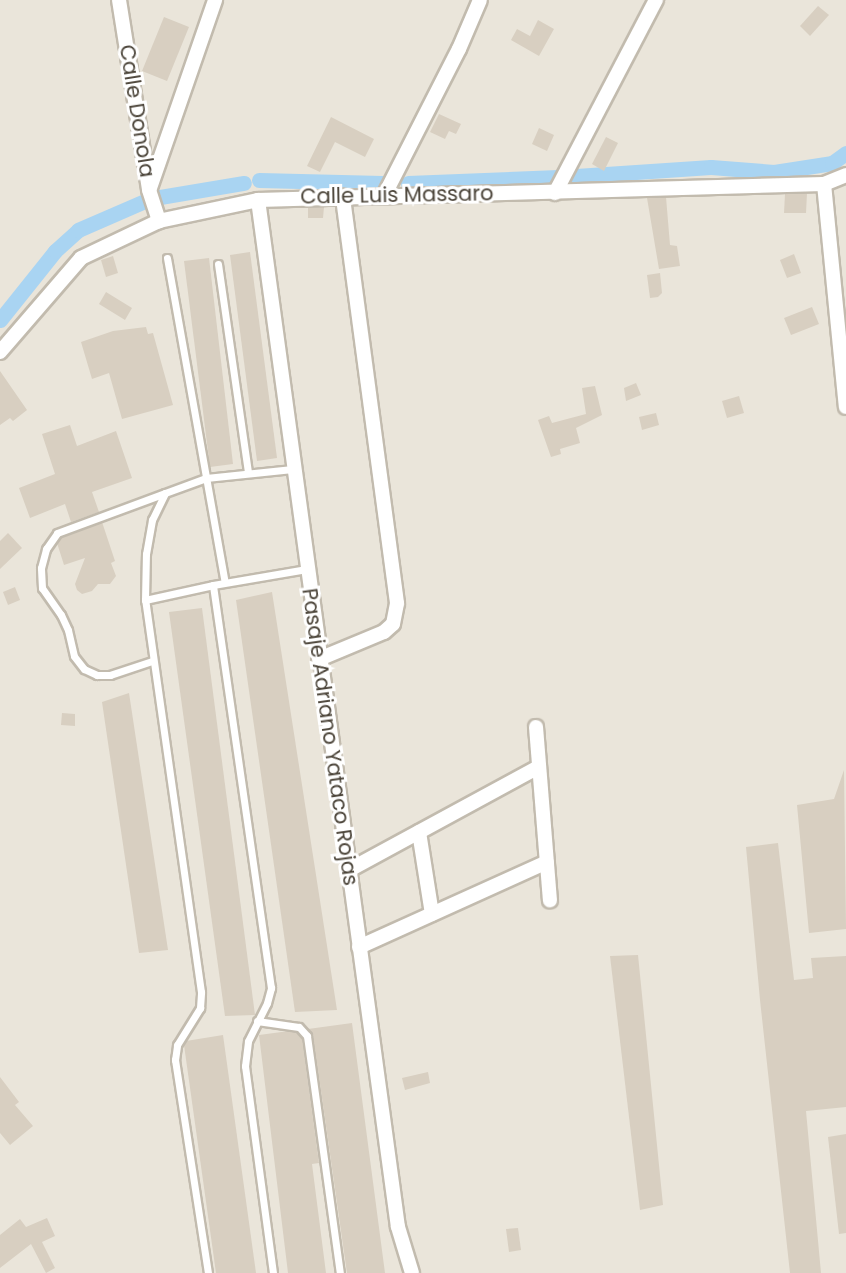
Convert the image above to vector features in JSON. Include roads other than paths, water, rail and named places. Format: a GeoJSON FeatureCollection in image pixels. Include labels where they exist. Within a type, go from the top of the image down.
{"type":"FeatureCollection","features":[{"type":"Feature","properties":{"kind":"street","name":"Calle Donola"},"geometry":{"type":"LineString","coordinates":[[119,0],[149,190],[159,221]]}},
{"type":"Feature","properties":{"kind":"street"},"geometry":{"type":"LineString","coordinates":[[149,190],[215,0]]}},
{"type":"Feature","properties":{"kind":"street"},"geometry":{"type":"LineString","coordinates":[[384,196],[459,49],[480,0]]}},
{"type":"Feature","properties":{"kind":"street"},"geometry":{"type":"LineString","coordinates":[[555,193],[656,0]]}},
{"type":"Feature","properties":{"kind":"street","name":"Calle Luis Massaro"},"geometry":{"type":"LineString","coordinates":[[0,352],[81,258],[159,221],[258,200],[824,184],[846,175]]}},
{"type":"Feature","properties":{"kind":"street"},"geometry":{"type":"LineString","coordinates":[[824,184],[846,407]]}},
{"type":"Feature","properties":{"kind":"street"},"geometry":{"type":"LineString","coordinates":[[319,659],[384,632],[393,624],[397,603],[343,197]]}},
{"type":"Feature","properties":{"kind":"street","name":"Pasaje Adriano Yataco Rojas"},"geometry":{"type":"LineString","coordinates":[[258,200],[398,1227],[412,1273]]}},
{"type":"Feature","properties":{"kind":"street"},"geometry":{"type":"LineString","coordinates":[[536,727],[550,900]]}},
{"type":"Feature","properties":{"kind":"street"},"geometry":{"type":"LineString","coordinates":[[349,870],[538,766]]}},
{"type":"Feature","properties":{"kind":"street"},"geometry":{"type":"LineString","coordinates":[[419,832],[432,914]]}},
{"type":"Feature","properties":{"kind":"street"},"geometry":{"type":"LineString","coordinates":[[359,946],[547,862]]}},
{"type":"Feature","properties":{"kind":"lane"},"geometry":{"type":"LineString","coordinates":[[166,258],[225,582]]}},
{"type":"Feature","properties":{"kind":"lane"},"geometry":{"type":"LineString","coordinates":[[218,264],[248,474]]}},
{"type":"Feature","properties":{"kind":"lane"},"geometry":{"type":"LineString","coordinates":[[152,661],[110,675],[97,675],[84,669],[74,656],[61,615],[42,588],[41,568],[46,549],[57,532],[206,478],[293,469]]}},
{"type":"Feature","properties":{"kind":"lane"},"geometry":{"type":"LineString","coordinates":[[165,493],[152,520],[146,554],[145,600],[201,992],[200,1008],[177,1045],[175,1060],[208,1273]]}},
{"type":"Feature","properties":{"kind":"lane"},"geometry":{"type":"LineString","coordinates":[[145,600],[225,582],[307,569]]}},
{"type":"Feature","properties":{"kind":"lane"},"geometry":{"type":"LineString","coordinates":[[213,585],[271,988],[267,1003],[248,1041],[245,1066],[273,1273]]}},
{"type":"Feature","properties":{"kind":"lane"},"geometry":{"type":"LineString","coordinates":[[257,1021],[299,1026],[307,1036],[340,1273]]}},
{"type":"Feature","properties":{"kind":"waterway"},"geometry":{"type":"LineString","coordinates":[[576,176],[711,167],[774,172],[832,163],[846,153]]}},
{"type":"Feature","properties":{"kind":"waterway"},"geometry":{"type":"LineString","coordinates":[[408,183],[558,177]]}},
{"type":"Feature","properties":{"kind":"waterway"},"geometry":{"type":"LineString","coordinates":[[259,180],[382,183]]}},
{"type":"Feature","properties":{"kind":"waterway"},"geometry":{"type":"LineString","coordinates":[[160,197],[244,183]]}},
{"type":"Feature","properties":{"kind":"waterway"},"geometry":{"type":"LineString","coordinates":[[0,320],[55,251],[78,230],[147,200]]}}]}
